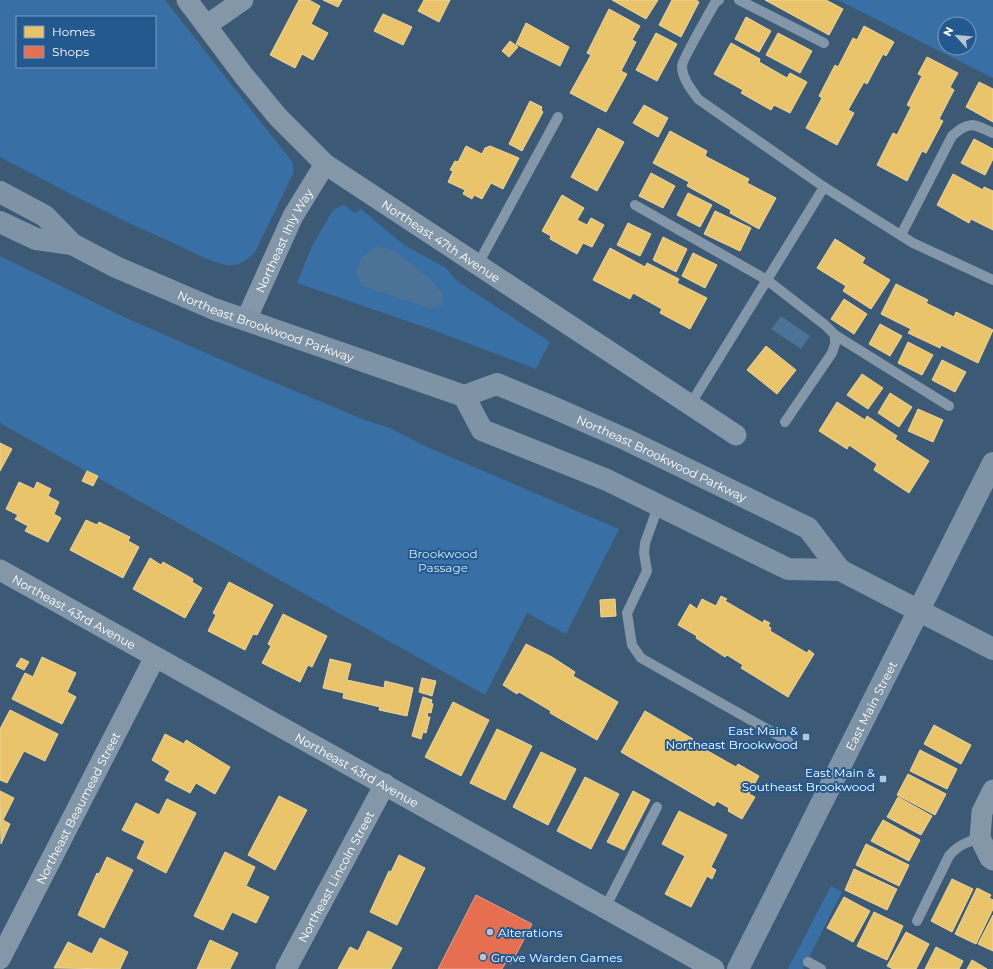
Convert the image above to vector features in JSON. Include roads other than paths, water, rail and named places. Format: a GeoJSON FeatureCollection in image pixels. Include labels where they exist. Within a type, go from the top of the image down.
{"type":"FeatureCollection","features":[{"type":"Feature","properties":{"kind":"main road","name":"Northeast Brookwood Parkway"},"geometry":{"type":"LineString","coordinates":[[0,192],[45,216],[72,244]]}},
{"type":"Feature","properties":{"kind":"main road","name":"Northeast Brookwood Parkway"},"geometry":{"type":"LineString","coordinates":[[0,222],[36,238],[72,244],[116,267],[214,309],[464,396],[497,384],[550,406],[625,440],[808,528],[840,570],[993,649]]}},
{"type":"Feature","properties":{"kind":"main road","name":"Northeast Brookwood Parkway"},"geometry":{"type":"LineString","coordinates":[[464,396],[482,430],[607,480],[659,504],[788,569],[840,570]]}},
{"type":"Feature","properties":{"kind":"main road","name":"East Main Street"},"geometry":{"type":"LineString","coordinates":[[738,969],[993,463]]}},
{"type":"Feature","properties":{"kind":"street","name":"Northeast 47th Avenue"},"geometry":{"type":"LineString","coordinates":[[187,0],[244,76],[278,117],[325,164],[736,435]]}},
{"type":"Feature","properties":{"kind":"street"},"geometry":{"type":"LineString","coordinates":[[206,25],[243,0]]}},
{"type":"Feature","properties":{"kind":"street","name":"Northeast Ihly Way"},"geometry":{"type":"LineString","coordinates":[[246,320],[293,216],[325,164]]}},
{"type":"Feature","properties":{"kind":"street","name":"Northeast 43rd Avenue"},"geometry":{"type":"LineString","coordinates":[[0,570],[714,969]]}},
{"type":"Feature","properties":{"kind":"street","name":"Northeast Beaumead Street"},"geometry":{"type":"LineString","coordinates":[[0,959],[156,657]]}},
{"type":"Feature","properties":{"kind":"street","name":"Northeast Lincoln Street"},"geometry":{"type":"LineString","coordinates":[[286,969],[385,784]]}},
{"type":"Feature","properties":{"kind":"street"},"geometry":{"type":"LineString","coordinates":[[993,790],[982,812],[980,838],[990,858],[993,860]]}},
{"type":"Feature","properties":{"kind":"lane"},"geometry":{"type":"LineString","coordinates":[[719,0],[715,3],[682,64],[684,76],[689,87],[698,99],[824,187],[901,235],[993,280]]}},
{"type":"Feature","properties":{"kind":"lane"},"geometry":{"type":"LineString","coordinates":[[739,0],[824,43]]}},
{"type":"Feature","properties":{"kind":"lane"},"geometry":{"type":"LineString","coordinates":[[478,264],[558,117]]}},
{"type":"Feature","properties":{"kind":"lane"},"geometry":{"type":"LineString","coordinates":[[901,235],[952,136],[966,125],[976,125],[993,134]]}},
{"type":"Feature","properties":{"kind":"lane"},"geometry":{"type":"LineString","coordinates":[[690,404],[824,187]]}},
{"type":"Feature","properties":{"kind":"lane"},"geometry":{"type":"LineString","coordinates":[[635,205],[767,280],[825,325],[835,335],[949,406]]}},
{"type":"Feature","properties":{"kind":"lane"},"geometry":{"type":"LineString","coordinates":[[784,422],[832,353],[835,344],[835,335]]}},
{"type":"Feature","properties":{"kind":"lane"},"geometry":{"type":"LineString","coordinates":[[659,504],[645,543],[644,553],[647,571],[628,608],[632,645],[636,653],[641,658],[788,741]]}},
{"type":"Feature","properties":{"kind":"lane"},"geometry":{"type":"LineString","coordinates":[[605,908],[657,807]]}},
{"type":"Feature","properties":{"kind":"lane"},"geometry":{"type":"LineString","coordinates":[[917,922],[949,856],[956,848],[966,842],[980,838]]}},
{"type":"Feature","properties":{"kind":"lane"},"geometry":{"type":"LineString","coordinates":[[808,962],[821,969]]}},
{"type":"Feature","properties":{"kind":"place","name":"East Main & Northeast Brookwood"},"geometry":{"type":"Point","coordinates":[806,737]}},
{"type":"Feature","properties":{"kind":"place","name":"East Main & Southeast Brookwood"},"geometry":{"type":"Point","coordinates":[883,779]}},
{"type":"Feature","properties":{"kind":"place","name":"Alterations"},"geometry":{"type":"Point","coordinates":[490,932]}},
{"type":"Feature","properties":{"kind":"place","name":"Grove Warden Games"},"geometry":{"type":"Point","coordinates":[483,957]}},
{"type":"Feature","properties":{"kind":"park label","name":"Brookwood Passage"},"geometry":{"type":"Point","coordinates":[443,560]}}]}
